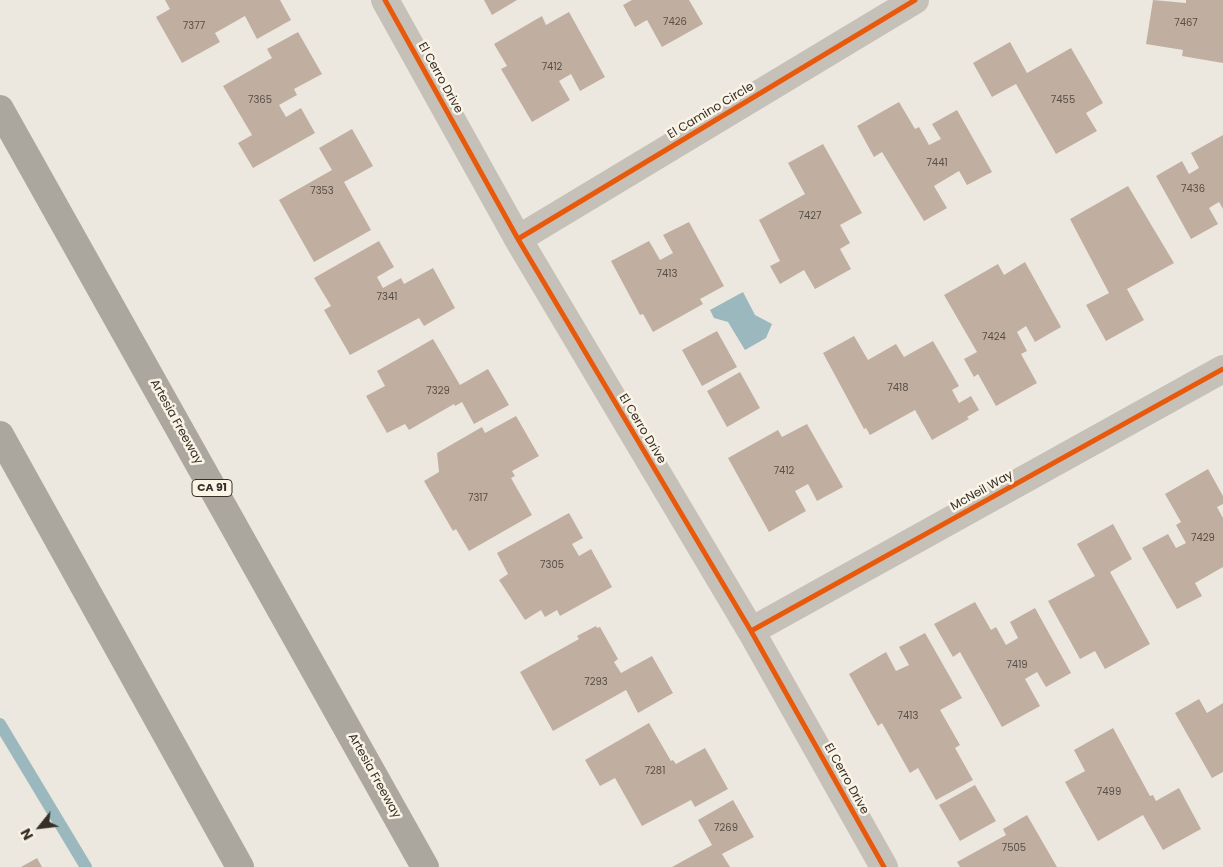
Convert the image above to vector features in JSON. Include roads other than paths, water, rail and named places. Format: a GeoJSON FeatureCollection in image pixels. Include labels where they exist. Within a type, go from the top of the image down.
{"type":"FeatureCollection","features":[{"type":"Feature","properties":{"kind":"highway","name":"Artesia Freeway"},"geometry":{"type":"LineString","coordinates":[[0,109],[425,867]]}},
{"type":"Feature","properties":{"kind":"highway"},"geometry":{"type":"LineString","coordinates":[[0,435],[240,867]]}},
{"type":"Feature","properties":{"kind":"street","name":"El Cerro Drive"},"geometry":{"type":"LineString","coordinates":[[385,0],[518,239],[751,631],[884,867]]}},
{"type":"Feature","properties":{"kind":"street","name":"El Camino Circle"},"geometry":{"type":"LineString","coordinates":[[518,239],[915,0]]}},
{"type":"Feature","properties":{"kind":"street","name":"McNeil Way"},"geometry":{"type":"LineString","coordinates":[[751,631],[1223,370]]}},
{"type":"Feature","properties":{"kind":"water"},"geometry":{"type":"Polygon","coordinates":[[[743,292],[755,315],[772,324],[766,338],[745,350],[728,322],[714,318],[710,310],[743,292]]]}},
{"type":"Feature","properties":{"kind":"waterway"},"geometry":{"type":"LineString","coordinates":[[0,724],[86,867]]}}]}
